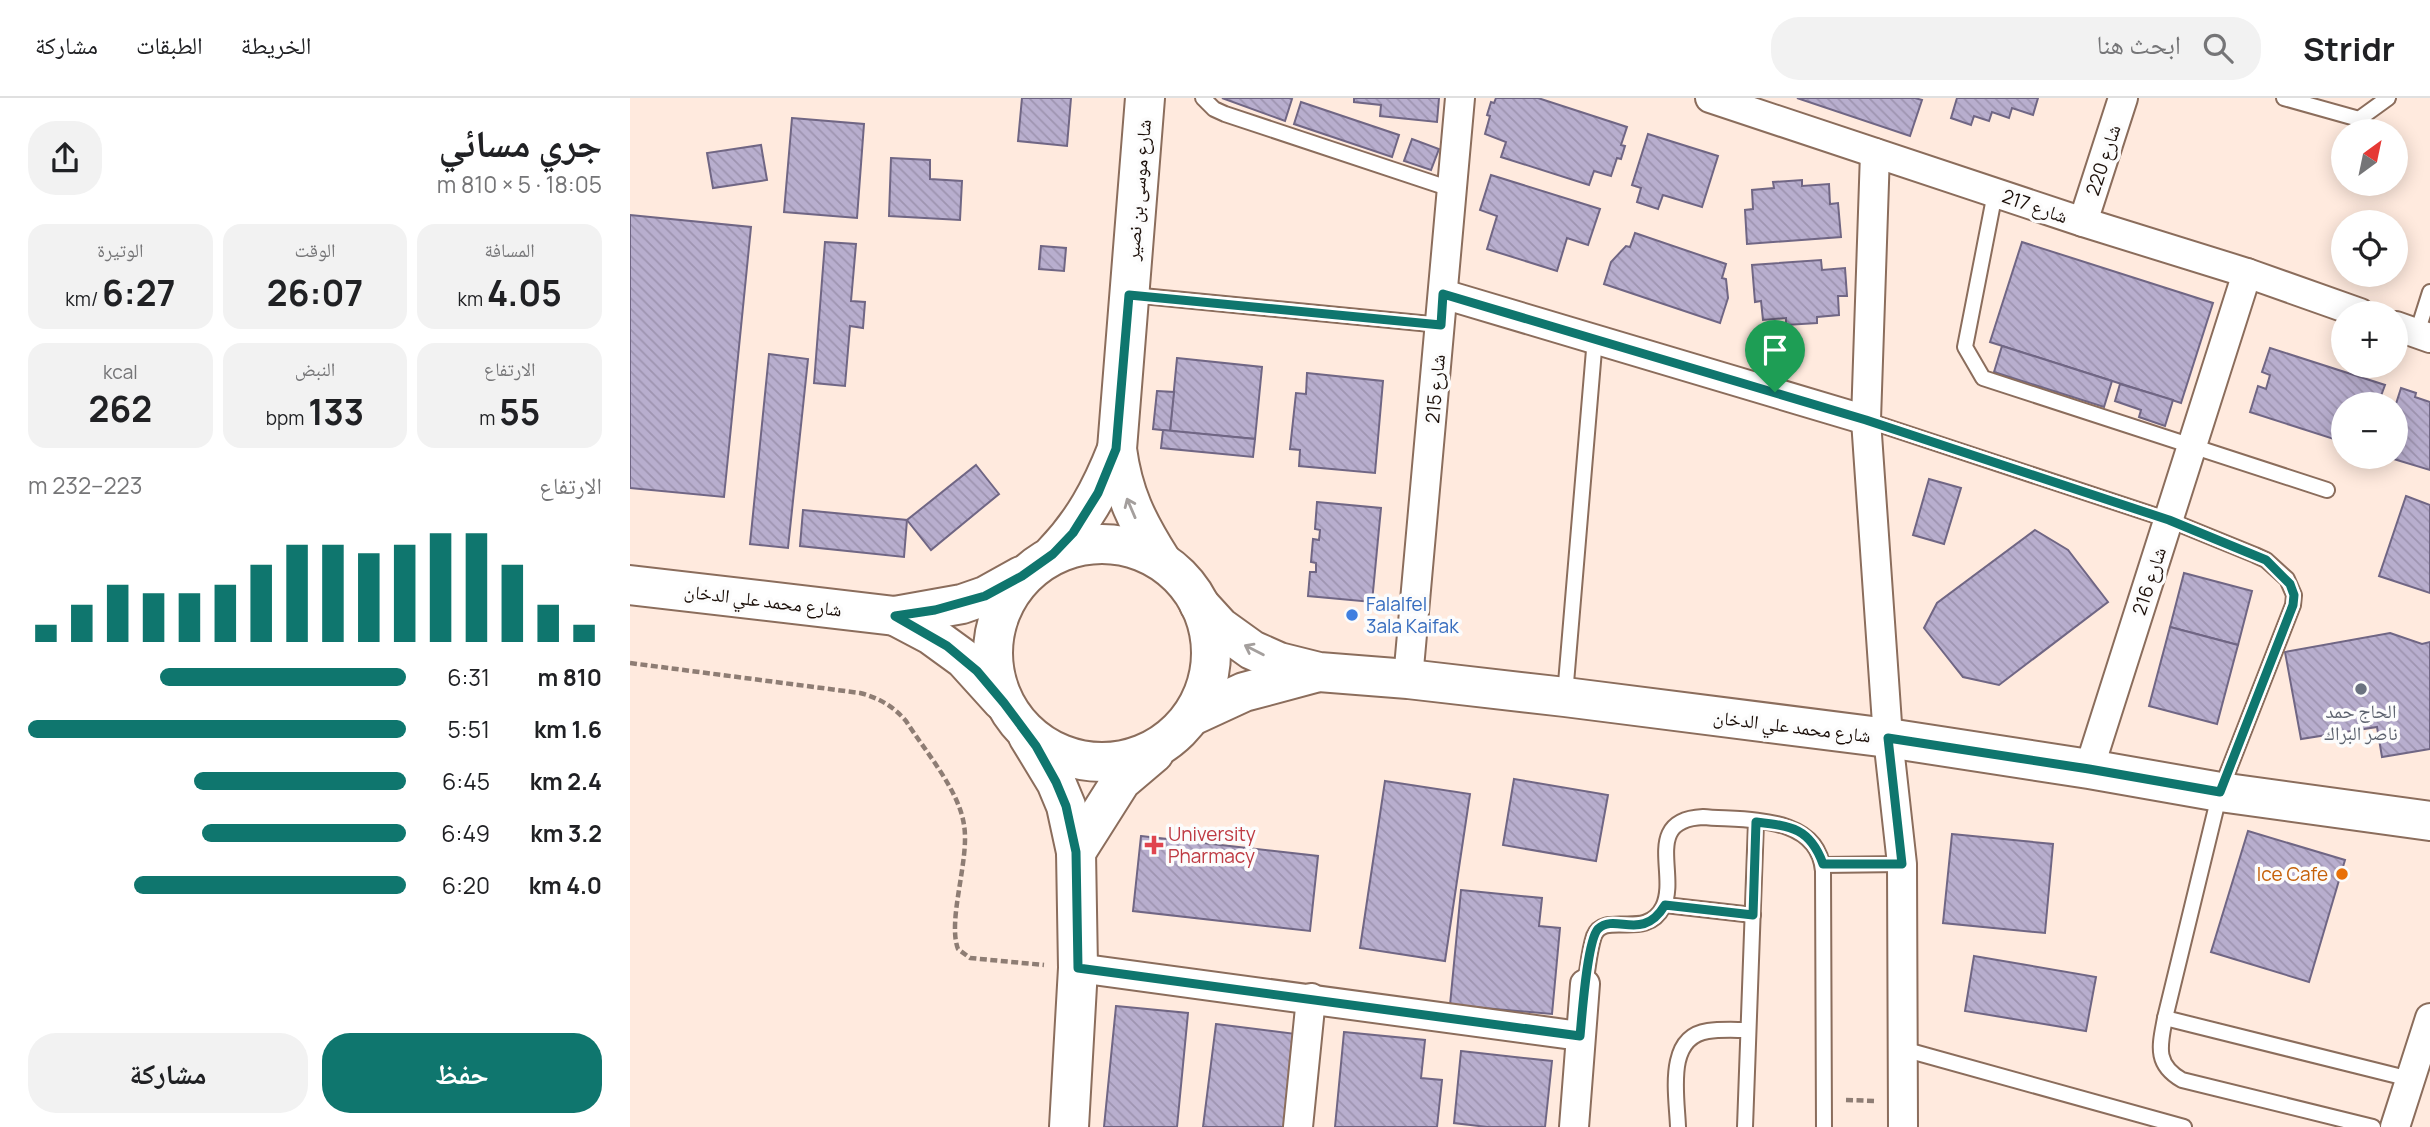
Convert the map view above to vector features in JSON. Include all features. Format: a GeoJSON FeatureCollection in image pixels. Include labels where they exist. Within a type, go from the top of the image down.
{"type":"FeatureCollection","features":[{"type":"Feature","properties":{"kind":"street","name":"شارع موسى بن نصير"},"geometry":{"type":"LineString","coordinates":[[1145,98],[1116,449],[1121,479],[1133,513],[1161,560]]}},
{"type":"Feature","properties":{"kind":"street","name":"شارع 215"},"geometry":{"type":"LineString","coordinates":[[1408,679],[1460,98]]}},
{"type":"Feature","properties":{"kind":"street","name":"شارع 217"},"geometry":{"type":"LineString","coordinates":[[1710,98],[2331,303]]}},
{"type":"Feature","properties":{"kind":"street","name":"شارع 220"},"geometry":{"type":"LineString","coordinates":[[2083,222],[2123,98]]}},
{"type":"Feature","properties":{"kind":"street"},"geometry":{"type":"LineString","coordinates":[[1875,153],[1866,420],[1888,738],[1902,864],[1902,1114]]}},
{"type":"Feature","properties":{"kind":"street","name":"شارع 216"},"geometry":{"type":"LineString","coordinates":[[2089,769],[2247,273]]}},
{"type":"Feature","properties":{"kind":"street"},"geometry":{"type":"LineString","coordinates":[[1443,294],[1866,420]]}},
{"type":"Feature","properties":{"kind":"street","name":"شارع موسى بن نصير"},"geometry":{"type":"LineString","coordinates":[[1053,554],[1086,514],[1116,449]]}},
{"type":"Feature","properties":{"kind":"street"},"geometry":{"type":"LineString","coordinates":[[1069,1127],[1078,968],[1076,852],[1066,806],[1056,782],[1036,746],[1014,716],[993,671],[993,636],[1003,604],[1022,576],[1053,554],[1089,543],[1126,545],[1161,560],[1189,585],[1206,619],[1212,652],[1207,685],[1181,728],[1121,781],[1076,852]]}},
{"type":"Feature","properties":{"kind":"street","name":"شارع محمد علي الدخان"},"geometry":{"type":"LineString","coordinates":[[630,584],[895,616],[962,604],[985,596],[1022,576]]}},
{"type":"Feature","properties":{"kind":"street","name":"شارع محمد علي الدخان"},"geometry":{"type":"LineString","coordinates":[[1199,604],[1220,627],[1252,650],[1279,662],[1319,672],[1565,697],[1888,738],[2220,792],[2430,821]]}},
{"type":"Feature","properties":{"kind":"street","name":"شارع محمد علي الدخان"},"geometry":{"type":"LineString","coordinates":[[895,616],[931,635],[964,659],[1014,716]]}},
{"type":"Feature","properties":{"kind":"street","name":"شارع محمد علي الدخان"},"geometry":{"type":"LineString","coordinates":[[1181,728],[1244,692],[1319,672]]}},
{"type":"Feature","properties":{"kind":"street"},"geometry":{"type":"LineString","coordinates":[[1014,716],[1048,748],[1078,760],[1111,762],[1142,755],[1181,728]]}},
{"type":"Feature","properties":{"kind":"street"},"geometry":{"type":"LineString","coordinates":[[1078,968],[1580,1036]]}},
{"type":"Feature","properties":{"kind":"street"},"geometry":{"type":"LineString","coordinates":[[1574,1127],[1585,984]]}},
{"type":"Feature","properties":{"kind":"street"},"geometry":{"type":"LineString","coordinates":[[1298,1127],[1311,998]]}},
{"type":"Feature","properties":{"kind":"street"},"geometry":{"type":"LineString","coordinates":[[2395,1127],[2430,1018]]}},
{"type":"Feature","properties":{"kind":"lane"},"geometry":{"type":"LineString","coordinates":[[1203,98],[1214,109],[1225,114],[1451,190]]}},
{"type":"Feature","properties":{"kind":"lane"},"geometry":{"type":"LineString","coordinates":[[2284,98],[2359,119],[2388,98]]}},
{"type":"Feature","properties":{"kind":"lane"},"geometry":{"type":"LineString","coordinates":[[1994,193],[1965,347],[1983,378],[2327,490]]}},
{"type":"Feature","properties":{"kind":"lane"},"geometry":{"type":"LineString","coordinates":[[2414,332],[2430,292]]}},
{"type":"Feature","properties":{"kind":"lane"},"geometry":{"type":"LineString","coordinates":[[1129,295],[1441,325]]}},
{"type":"Feature","properties":{"kind":"lane"},"geometry":{"type":"LineString","coordinates":[[1565,697],[1594,338]]}},
{"type":"Feature","properties":{"kind":"lane"},"geometry":{"type":"LineString","coordinates":[[1866,420],[2169,520],[2266,560],[2287,579],[2294,595],[2285,629],[2220,792],[2165,1018],[2161,1054],[2168,1070],[2182,1080],[2374,1127]]}},
{"type":"Feature","properties":{"kind":"lane"},"geometry":{"type":"LineString","coordinates":[[1585,984],[1594,935],[1600,928],[1607,924],[1645,924],[1654,919],[1665,905],[1667,841],[1671,831],[1680,822],[1703,817],[1785,825],[1798,831],[1810,839],[1823,864],[1824,1127]]}},
{"type":"Feature","properties":{"kind":"lane"},"geometry":{"type":"LineString","coordinates":[[1745,1127],[1756,822]]}},
{"type":"Feature","properties":{"kind":"lane"},"geometry":{"type":"LineString","coordinates":[[1823,864],[1902,864]]}},
{"type":"Feature","properties":{"kind":"lane"},"geometry":{"type":"LineString","coordinates":[[1665,905],[1753,915]]}},
{"type":"Feature","properties":{"kind":"lane"},"geometry":{"type":"LineString","coordinates":[[2165,1018],[2410,1080]]}},
{"type":"Feature","properties":{"kind":"lane"},"geometry":{"type":"LineString","coordinates":[[1678,1127],[1677,1065],[1685,1044],[1692,1037],[1709,1030],[1748,1030]]}},
{"type":"Feature","properties":{"kind":"lane"},"geometry":{"type":"LineString","coordinates":[[1903,1049],[2184,1127]]}},
{"type":"Feature","properties":{"kind":"path"},"geometry":{"type":"LineString","coordinates":[[630,663],[860,693],[886,703],[906,721],[961,809],[965,843],[955,934],[958,949],[970,958],[1078,968]]}},
{"type":"Feature","properties":{"kind":"path"},"geometry":{"type":"LineString","coordinates":[[1824,1100],[1902,1114]]}},
{"type":"Feature","properties":{"kind":"building"},"geometry":{"type":"Polygon","coordinates":[[[1022,98],[1071,98],[1067,146],[1018,141],[1022,98]]]}},
{"type":"Feature","properties":{"kind":"building"},"geometry":{"type":"Polygon","coordinates":[[[1222,98],[1289,98],[1292,99],[1285,121],[1222,98]]]}},
{"type":"Feature","properties":{"kind":"building"},"geometry":{"type":"Polygon","coordinates":[[[1354,98],[1439,98],[1437,122],[1380,116],[1381,105],[1354,102],[1354,98]]]}},
{"type":"Feature","properties":{"kind":"building"},"geometry":{"type":"Polygon","coordinates":[[[1496,98],[1538,98],[1627,127],[1621,145],[1625,146],[1621,159],[1617,158],[1611,176],[1594,171],[1589,185],[1501,157],[1506,142],[1485,134],[1490,116],[1487,115],[1491,102],[1494,103],[1496,98]]]}},
{"type":"Feature","properties":{"kind":"building"},"geometry":{"type":"Polygon","coordinates":[[[1797,98],[1915,98],[1922,100],[1910,136],[1797,98]]]}},
{"type":"Feature","properties":{"kind":"building"},"geometry":{"type":"Polygon","coordinates":[[[1957,98],[2038,98],[2033,115],[2012,108],[2009,118],[1992,112],[1989,121],[1974,116],[1971,125],[1951,118],[1957,98]]]}},
{"type":"Feature","properties":{"kind":"building"},"geometry":{"type":"Polygon","coordinates":[[[1301,102],[1399,135],[1392,157],[1294,124],[1301,102]]]}},
{"type":"Feature","properties":{"kind":"building"},"geometry":{"type":"Polygon","coordinates":[[[792,118],[864,124],[857,218],[784,212],[792,118]]]}},
{"type":"Feature","properties":{"kind":"building"},"geometry":{"type":"Polygon","coordinates":[[[1648,134],[1718,156],[1702,207],[1663,195],[1658,209],[1637,202],[1641,188],[1632,185],[1648,134]]]}},
{"type":"Feature","properties":{"kind":"building"},"geometry":{"type":"Polygon","coordinates":[[[1412,139],[1439,149],[1431,170],[1404,161],[1412,139]]]}},
{"type":"Feature","properties":{"kind":"building"},"geometry":{"type":"Polygon","coordinates":[[[761,145],[767,180],[713,188],[707,153],[761,145]]]}},
{"type":"Feature","properties":{"kind":"building"},"geometry":{"type":"Polygon","coordinates":[[[891,158],[930,160],[930,179],[962,181],[960,220],[889,216],[891,158]]]}},
{"type":"Feature","properties":{"kind":"building"},"geometry":{"type":"Polygon","coordinates":[[[1491,175],[1600,209],[1588,245],[1567,238],[1557,271],[1487,249],[1497,216],[1480,210],[1491,175]]]}},
{"type":"Feature","properties":{"kind":"building"},"geometry":{"type":"Polygon","coordinates":[[[1802,180],[1802,186],[1829,184],[1830,204],[1838,203],[1841,237],[1747,244],[1745,210],[1753,209],[1752,190],[1774,188],[1773,182],[1802,180]]]}},
{"type":"Feature","properties":{"kind":"building"},"geometry":{"type":"Polygon","coordinates":[[[630,215],[751,227],[724,497],[630,488],[630,215]]]}},
{"type":"Feature","properties":{"kind":"building"},"geometry":{"type":"Polygon","coordinates":[[[1635,233],[1726,264],[1722,278],[1726,279],[1728,298],[1720,323],[1604,284],[1611,262],[1626,246],[1630,247],[1635,233]]]}},
{"type":"Feature","properties":{"kind":"building"},"geometry":{"type":"Polygon","coordinates":[[[825,242],[856,244],[851,301],[865,302],[863,328],[850,326],[845,386],[814,383],[825,242]]]}},
{"type":"Feature","properties":{"kind":"building"},"geometry":{"type":"Polygon","coordinates":[[[2022,242],[2213,303],[2181,403],[1990,342],[2022,242]]]}},
{"type":"Feature","properties":{"kind":"building"},"geometry":{"type":"Polygon","coordinates":[[[1041,246],[1066,248],[1064,271],[1039,269],[1041,246]]]}},
{"type":"Feature","properties":{"kind":"building"},"geometry":{"type":"Polygon","coordinates":[[[1821,260],[1822,270],[1845,268],[1847,296],[1838,296],[1839,315],[1817,317],[1817,323],[1786,325],[1786,318],[1763,320],[1761,301],[1755,302],[1752,265],[1821,260]]]}},
{"type":"Feature","properties":{"kind":"building"},"geometry":{"type":"Polygon","coordinates":[[[2002,346],[2112,381],[2104,407],[1994,372],[2002,346]]]}},
{"type":"Feature","properties":{"kind":"building"},"geometry":{"type":"Polygon","coordinates":[[[2270,348],[2331,368],[2331,378],[2363,378],[2385,385],[2382,392],[2331,392],[2331,438],[2250,412],[2258,386],[2266,389],[2270,375],[2262,372],[2270,348]]]}},
{"type":"Feature","properties":{"kind":"building"},"geometry":{"type":"Polygon","coordinates":[[[769,354],[808,359],[788,548],[750,544],[769,354]]]}},
{"type":"Feature","properties":{"kind":"building"},"geometry":{"type":"Polygon","coordinates":[[[1177,358],[1262,367],[1255,439],[1170,431],[1177,358]]]}},
{"type":"Feature","properties":{"kind":"building"},"geometry":{"type":"Polygon","coordinates":[[[1307,373],[1383,381],[1375,473],[1299,466],[1300,450],[1290,449],[1296,393],[1306,394],[1307,373]]]}},
{"type":"Feature","properties":{"kind":"building"},"geometry":{"type":"Polygon","coordinates":[[[2120,384],[2173,400],[2165,426],[2139,417],[2141,410],[2115,401],[2120,384]]]}},
{"type":"Feature","properties":{"kind":"building"},"geometry":{"type":"Polygon","coordinates":[[[2401,388],[2430,402],[2430,470],[2408,463],[2408,392],[2400,392],[2401,388]]]}},
{"type":"Feature","properties":{"kind":"building"},"geometry":{"type":"Polygon","coordinates":[[[1157,391],[1174,392],[1170,431],[1153,429],[1157,391]]]}},
{"type":"Feature","properties":{"kind":"building"},"geometry":{"type":"Polygon","coordinates":[[[1163,430],[1255,439],[1253,457],[1161,448],[1163,430]]]}},
{"type":"Feature","properties":{"kind":"building"},"geometry":{"type":"Polygon","coordinates":[[[976,465],[999,494],[931,550],[907,520],[976,465]]]}},
{"type":"Feature","properties":{"kind":"building"},"geometry":{"type":"Polygon","coordinates":[[[1929,479],[1961,488],[1944,544],[1913,535],[1929,479]]]}},
{"type":"Feature","properties":{"kind":"building"},"geometry":{"type":"Polygon","coordinates":[[[2406,496],[2430,505],[2430,593],[2379,576],[2406,496]]]}},
{"type":"Feature","properties":{"kind":"building"},"geometry":{"type":"Polygon","coordinates":[[[1317,502],[1381,508],[1372,602],[1308,596],[1310,572],[1316,572],[1316,563],[1311,562],[1313,539],[1319,540],[1320,530],[1315,529],[1317,502]]]}},
{"type":"Feature","properties":{"kind":"building"},"geometry":{"type":"Polygon","coordinates":[[[803,510],[907,520],[904,557],[800,546],[803,510]]]}},
{"type":"Feature","properties":{"kind":"building"},"geometry":{"type":"Polygon","coordinates":[[[2035,530],[2068,550],[2108,602],[1999,685],[1963,677],[1924,628],[1937,603],[2035,530]]]}},
{"type":"Feature","properties":{"kind":"building"},"geometry":{"type":"Polygon","coordinates":[[[2184,573],[2252,591],[2238,645],[2170,627],[2184,573]]]}},
{"type":"Feature","properties":{"kind":"building"},"geometry":{"type":"Polygon","coordinates":[[[2170,627],[2238,645],[2217,724],[2149,706],[2170,627]]]}},
{"type":"Feature","properties":{"kind":"building","name":"الحاج حمد ناصر البراك"},"geometry":{"type":"Polygon","coordinates":[[[2390,633],[2422,644],[2430,642],[2430,749],[2382,757],[2377,727],[2301,739],[2285,652],[2390,633]]]}},
{"type":"Feature","properties":{"kind":"building"},"geometry":{"type":"Polygon","coordinates":[[[1514,779],[1608,795],[1596,861],[1503,845],[1514,779]]]}},
{"type":"Feature","properties":{"kind":"building"},"geometry":{"type":"Polygon","coordinates":[[[1385,781],[1470,794],[1445,961],[1360,948],[1385,781]]]}},
{"type":"Feature","properties":{"kind":"building"},"geometry":{"type":"Polygon","coordinates":[[[2248,831],[2345,860],[2309,982],[2211,952],[2248,831]]]}},
{"type":"Feature","properties":{"kind":"building"},"geometry":{"type":"Polygon","coordinates":[[[1952,834],[2053,844],[2045,933],[1943,923],[1952,834]]]}},
{"type":"Feature","properties":{"kind":"building"},"geometry":{"type":"Polygon","coordinates":[[[1141,836],[1318,856],[1310,931],[1133,911],[1141,836]]]}},
{"type":"Feature","properties":{"kind":"building"},"geometry":{"type":"Polygon","coordinates":[[[1461,890],[1542,898],[1539,926],[1560,928],[1552,1014],[1450,1005],[1461,890]]]}},
{"type":"Feature","properties":{"kind":"building"},"geometry":{"type":"Polygon","coordinates":[[[1974,956],[2096,977],[2086,1031],[1965,1011],[1974,956]]]}},
{"type":"Feature","properties":{"kind":"building"},"geometry":{"type":"Polygon","coordinates":[[[1116,1006],[1188,1013],[1177,1127],[1104,1127],[1116,1006]]]}},
{"type":"Feature","properties":{"kind":"building"},"geometry":{"type":"Polygon","coordinates":[[[1216,1024],[1304,1035],[1292,1127],[1203,1127],[1216,1024]]]}},
{"type":"Feature","properties":{"kind":"building"},"geometry":{"type":"Polygon","coordinates":[[[1344,1032],[1425,1040],[1421,1078],[1442,1080],[1437,1127],[1335,1127],[1344,1032]]]}},
{"type":"Feature","properties":{"kind":"building"},"geometry":{"type":"Polygon","coordinates":[[[1461,1051],[1552,1061],[1545,1127],[1487,1127],[1454,1123],[1461,1051]]]}},
{"type":"Feature","properties":{"kind":"place","name":"Falalfel 3ala Kaifak"},"geometry":{"type":"Point","coordinates":[1352,615]}},
{"type":"Feature","properties":{"kind":"place","name":"الحاج حمد ناصر البراك"},"geometry":{"type":"Point","coordinates":[2361,689]}},
{"type":"Feature","properties":{"kind":"place","name":"University Pharmacy"},"geometry":{"type":"Point","coordinates":[1154,845]}},
{"type":"Feature","properties":{"kind":"place","name":"Ice Cafe"},"geometry":{"type":"Point","coordinates":[2342,874]}},
{"type":"Feature","properties":{"kind":"route"},"geometry":{"type":"LineString","coordinates":[[1443,294],[1775,392],[2169,520],[2255,555],[2278,569],[2290,584],[2294,595],[2293,605],[2220,792],[1888,738],[1902,864],[1823,864],[1810,839],[1798,831],[1785,825],[1756,822],[1753,915],[1665,905],[1654,919],[1645,924],[1607,924],[1600,928],[1594,935],[1585,984],[1580,1036],[1078,968],[1076,852],[1066,806],[1056,782],[1036,746],[977,671],[931,635],[895,616],[962,604],[985,596],[1022,576],[1053,554],[1073,533],[1098,493],[1116,449],[1129,295],[1441,325],[1443,294]]}}]}
